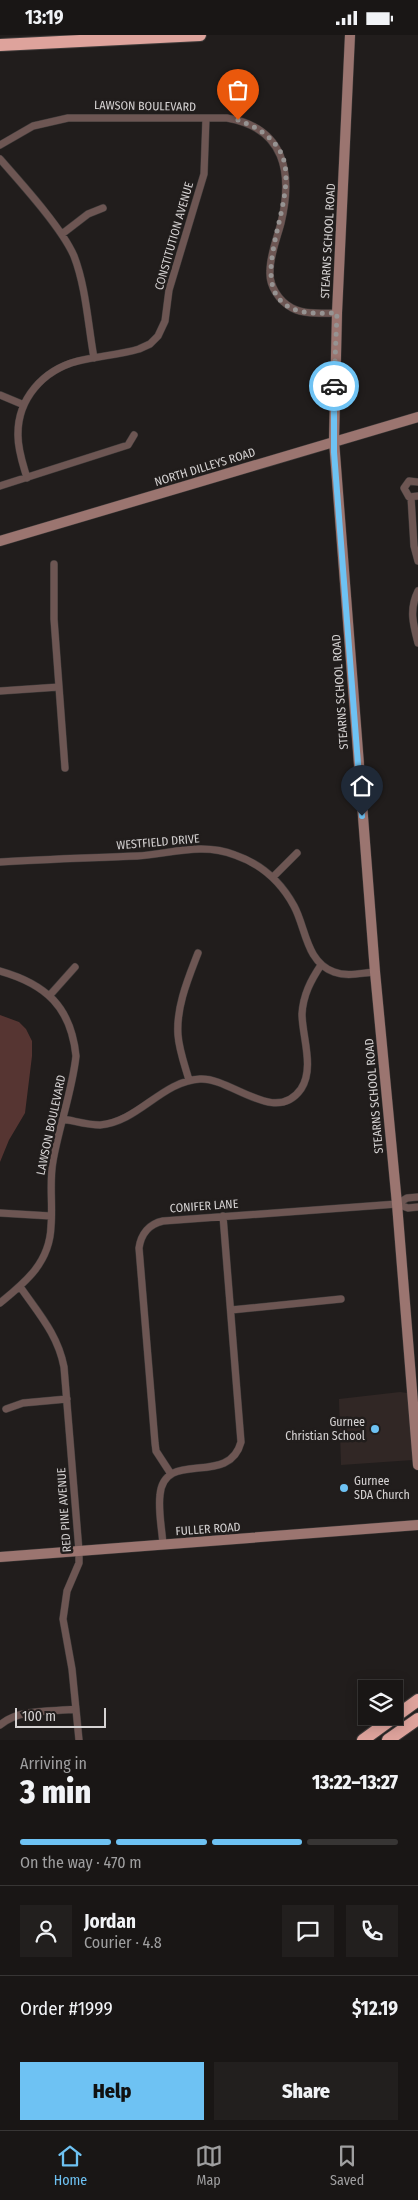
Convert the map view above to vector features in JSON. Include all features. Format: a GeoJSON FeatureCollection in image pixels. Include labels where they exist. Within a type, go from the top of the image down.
{"type":"FeatureCollection","features":[{"type":"Feature","properties":{"kind":"highway"},"geometry":{"type":"LineString","coordinates":[[0,45],[200,35]]}},
{"type":"Feature","properties":{"kind":"highway"},"geometry":{"type":"LineString","coordinates":[[362,1740],[418,1700]]}},
{"type":"Feature","properties":{"kind":"highway"},"geometry":{"type":"LineString","coordinates":[[388,1740],[418,1719]]}},
{"type":"Feature","properties":{"kind":"main road","name":"STEARNS SCHOOL ROAD"},"geometry":{"type":"LineString","coordinates":[[350,35],[337,313],[334,441],[375,972],[398,1204],[418,1465]]}},
{"type":"Feature","properties":{"kind":"main road","name":"NORTH DILLEYS ROAD"},"geometry":{"type":"LineString","coordinates":[[0,541],[418,417]]}},
{"type":"Feature","properties":{"kind":"main road","name":"FULLER ROAD"},"geometry":{"type":"LineString","coordinates":[[0,1557],[418,1525]]}},
{"type":"Feature","properties":{"kind":"street","name":"LAWSON BOULEVARD"},"geometry":{"type":"LineString","coordinates":[[0,145],[34,127],[68,118],[233,119],[252,126],[264,133],[280,151],[285,168],[285,196],[282,221],[270,263],[272,285],[277,295],[292,308],[306,312],[337,313]]}},
{"type":"Feature","properties":{"kind":"street","name":"CONSTITUTION AVENUE"},"geometry":{"type":"LineString","coordinates":[[27,478],[18,437],[24,405],[35,387],[49,374],[64,365],[139,349],[150,344],[162,329],[169,290],[204,174],[206,118]]}},
{"type":"Feature","properties":{"kind":"street"},"geometry":{"type":"LineString","coordinates":[[0,159],[62,234],[75,259],[94,358]]}},
{"type":"Feature","properties":{"kind":"street"},"geometry":{"type":"LineString","coordinates":[[62,234],[88,214],[103,208]]}},
{"type":"Feature","properties":{"kind":"street"},"geometry":{"type":"LineString","coordinates":[[0,395],[24,405]]}},
{"type":"Feature","properties":{"kind":"street"},"geometry":{"type":"LineString","coordinates":[[0,486],[57,466],[128,445],[134,435]]}},
{"type":"Feature","properties":{"kind":"street"},"geometry":{"type":"LineString","coordinates":[[418,482],[411,480],[404,486],[404,492],[414,497],[414,546],[418,561]]}},
{"type":"Feature","properties":{"kind":"street"},"geometry":{"type":"LineString","coordinates":[[54,564],[54,619],[65,768]]}},
{"type":"Feature","properties":{"kind":"street"},"geometry":{"type":"LineString","coordinates":[[418,591],[412,612],[418,643]]}},
{"type":"Feature","properties":{"kind":"street"},"geometry":{"type":"LineString","coordinates":[[0,691],[59,687]]}},
{"type":"Feature","properties":{"kind":"street","name":"WESTFIELD DRIVE"},"geometry":{"type":"LineString","coordinates":[[0,862],[140,855],[198,848],[236,855],[260,867],[273,877],[294,906],[314,956],[321,965]]}},
{"type":"Feature","properties":{"kind":"street"},"geometry":{"type":"LineString","coordinates":[[273,877],[297,853]]}},
{"type":"Feature","properties":{"kind":"street"},"geometry":{"type":"LineString","coordinates":[[189,1080],[178,1037],[178,1021],[181,1004],[198,953]]}},
{"type":"Feature","properties":{"kind":"street"},"geometry":{"type":"LineString","coordinates":[[63,1119],[99,1125],[117,1121],[189,1080],[212,1081],[272,1103],[284,1101],[297,1094],[306,1076],[302,1014],[304,1000],[311,981],[321,965],[342,974],[375,972]]}},
{"type":"Feature","properties":{"kind":"street"},"geometry":{"type":"LineString","coordinates":[[50,995],[75,967]]}},
{"type":"Feature","properties":{"kind":"street","name":"LAWSON BOULEVARD"},"geometry":{"type":"LineString","coordinates":[[0,971],[26,979],[50,995],[67,1018],[74,1040],[75,1067],[50,1176],[51,1216],[49,1241],[44,1257],[37,1269],[21,1288],[0,1303]]}},
{"type":"Feature","properties":{"kind":"street"},"geometry":{"type":"LineString","coordinates":[[398,1204],[408,1198],[418,1197]]}},
{"type":"Feature","properties":{"kind":"street"},"geometry":{"type":"LineString","coordinates":[[398,1204],[408,1208],[418,1207]]}},
{"type":"Feature","properties":{"kind":"street","name":"CONIFER LANE"},"geometry":{"type":"LineString","coordinates":[[171,1474],[156,1451],[155,1443],[140,1241],[145,1231],[158,1222],[398,1204]]}},
{"type":"Feature","properties":{"kind":"street"},"geometry":{"type":"LineString","coordinates":[[0,1213],[51,1216]]}},
{"type":"Feature","properties":{"kind":"street"},"geometry":{"type":"LineString","coordinates":[[163,1545],[160,1495],[162,1486],[171,1474],[185,1469],[222,1465],[233,1458],[241,1442],[223,1216]]}},
{"type":"Feature","properties":{"kind":"street","name":"RED PINE AVENUE"},"geometry":{"type":"LineString","coordinates":[[21,1288],[53,1331],[61,1349],[67,1399],[79,1551],[79,1563],[67,1591],[63,1619],[72,1669],[79,1740]]}},
{"type":"Feature","properties":{"kind":"street"},"geometry":{"type":"LineString","coordinates":[[231,1310],[341,1299]]}},
{"type":"Feature","properties":{"kind":"street"},"geometry":{"type":"LineString","coordinates":[[6,1409],[23,1403],[67,1399]]}},
{"type":"Feature","properties":{"kind":"street"},"geometry":{"type":"LineString","coordinates":[[1,1723],[14,1716],[23,1714],[76,1709]]}},
{"type":"Feature","properties":{"kind":"shaded area"},"geometry":{"type":"Polygon","coordinates":[[[0,1015],[19,1022],[26,1029],[32,1041],[32,1056],[25,1113],[9,1140],[0,1162],[0,1015]]]}},
{"type":"Feature","properties":{"kind":"shaded area","name":"Gurnee Christian School"},"geometry":{"type":"Polygon","coordinates":[[[400,1392],[407,1393],[413,1460],[341,1465],[339,1399],[400,1392]]]}},
{"type":"Feature","properties":{"kind":"way so far"},"geometry":{"type":"LineString","coordinates":[[238,120],[264,133],[280,151],[283,159],[285,168],[285,196],[282,221],[270,263],[270,279],[277,295],[292,308],[300,311],[337,313],[334,386]]}},
{"type":"Feature","properties":{"kind":"place","name":"Gurnee Christian School"},"geometry":{"type":"Point","coordinates":[375,1429]}},
{"type":"Feature","properties":{"kind":"place","name":"Gurnee SDA Church"},"geometry":{"type":"Point","coordinates":[344,1488]}},
{"type":"Feature","properties":{"kind":"route"},"geometry":{"type":"LineString","coordinates":[[334,386],[334,452],[362,816]]}}]}
